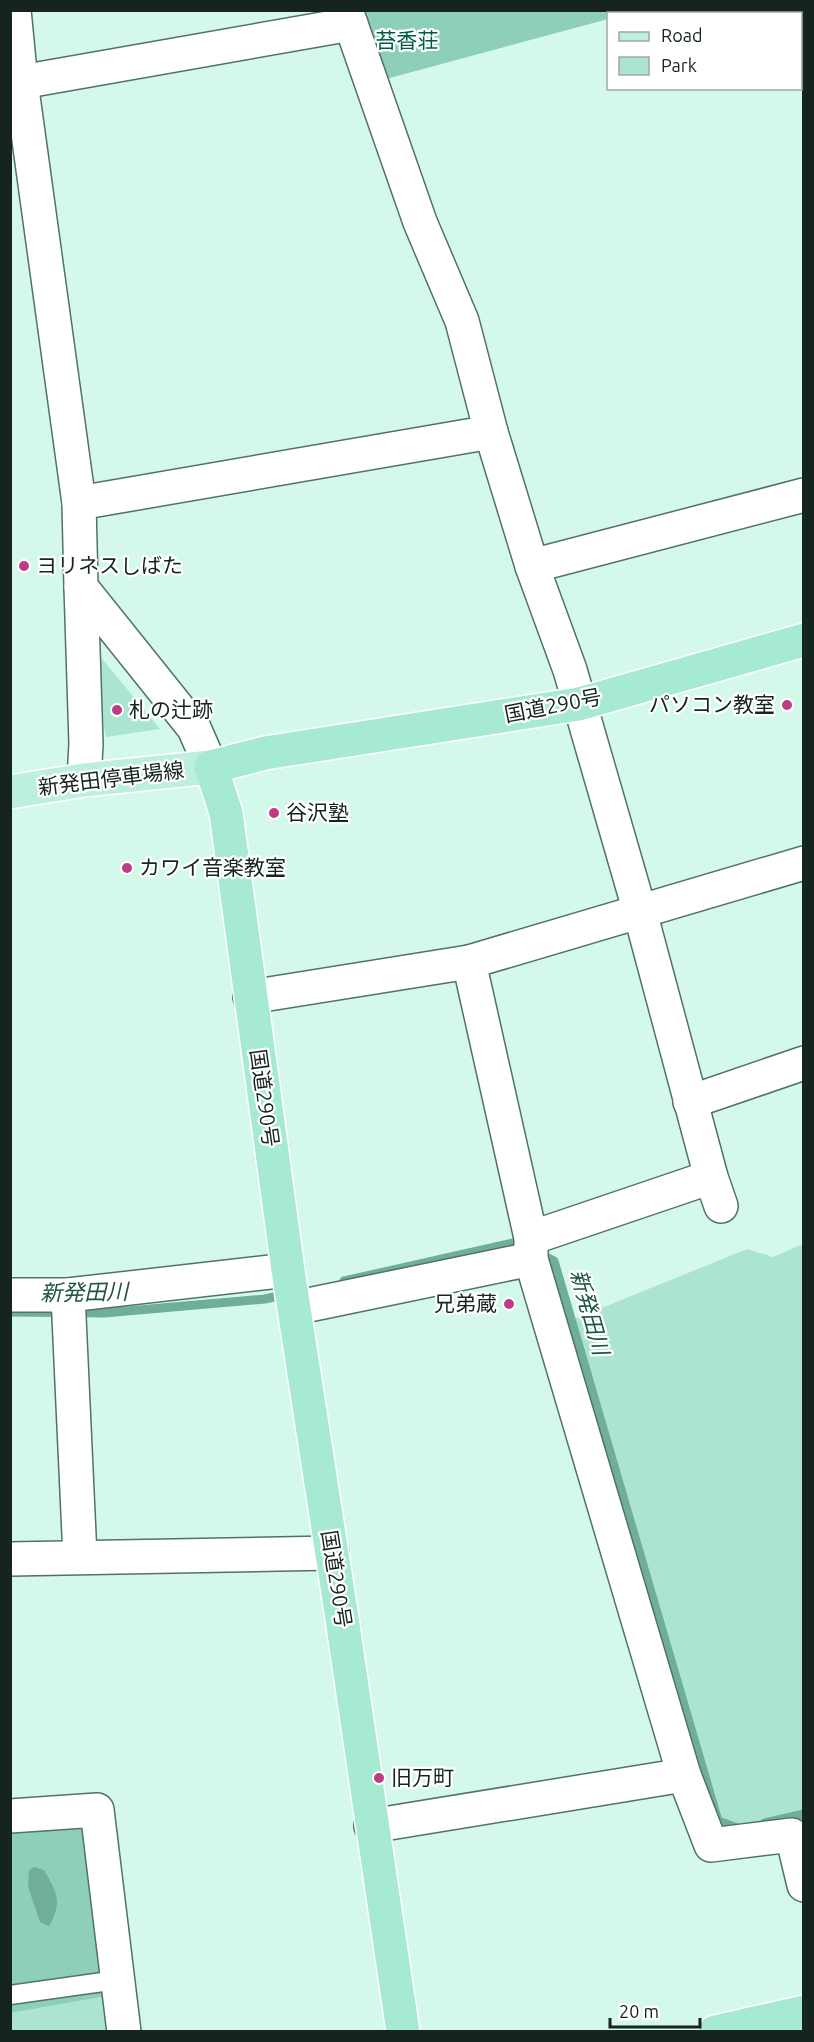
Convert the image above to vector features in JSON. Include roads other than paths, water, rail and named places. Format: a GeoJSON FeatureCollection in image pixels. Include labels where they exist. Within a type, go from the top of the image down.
{"type":"FeatureCollection","features":[{"type":"Feature","properties":{"kind":"highway","name":"国道290号"},"geometry":{"type":"LineString","coordinates":[[403,2031],[288,1270],[226,813],[211,767],[265,753],[579,704],[804,640]]}},
{"type":"Feature","properties":{"kind":"highway"},"geometry":{"type":"LineString","coordinates":[[716,2031],[797,2019]]}},
{"type":"Feature","properties":{"kind":"main road","name":"新発田停車場線"},"geometry":{"type":"LineString","coordinates":[[10,792],[84,780],[211,767]]}},
{"type":"Feature","properties":{"kind":"street"},"geometry":{"type":"LineString","coordinates":[[14,10],[16,83],[79,503],[86,744],[84,780]]}},
{"type":"Feature","properties":{"kind":"street"},"geometry":{"type":"LineString","coordinates":[[16,83],[349,17],[420,222],[462,321],[491,432],[532,566],[570,670],[640,912],[716,1192],[531,1248],[294,1308]]}},
{"type":"Feature","properties":{"kind":"street"},"geometry":{"type":"LineString","coordinates":[[79,503],[491,432]]}},
{"type":"Feature","properties":{"kind":"street"},"geometry":{"type":"LineString","coordinates":[[532,566],[804,495]]}},
{"type":"Feature","properties":{"kind":"street"},"geometry":{"type":"LineString","coordinates":[[81,587],[194,728],[211,767]]}},
{"type":"Feature","properties":{"kind":"street"},"geometry":{"type":"LineString","coordinates":[[250,997],[469,962],[804,863]]}},
{"type":"Feature","properties":{"kind":"street"},"geometry":{"type":"LineString","coordinates":[[469,962],[531,1248],[684,1775],[711,1845],[792,1835],[804,1885]]}},
{"type":"Feature","properties":{"kind":"street"},"geometry":{"type":"LineString","coordinates":[[690,1102],[804,1063]]}},
{"type":"Feature","properties":{"kind":"street"},"geometry":{"type":"LineString","coordinates":[[10,1295],[69,1310],[288,1270]]}},
{"type":"Feature","properties":{"kind":"street"},"geometry":{"type":"LineString","coordinates":[[69,1310],[80,1557]]}},
{"type":"Feature","properties":{"kind":"street"},"geometry":{"type":"LineString","coordinates":[[10,1559],[332,1553]]}},
{"type":"Feature","properties":{"kind":"street"},"geometry":{"type":"LineString","coordinates":[[371,1826],[684,1775]]}},
{"type":"Feature","properties":{"kind":"street"},"geometry":{"type":"LineString","coordinates":[[10,1816],[97,1810],[124,2031]]}},
{"type":"Feature","properties":{"kind":"lane"},"geometry":{"type":"LineString","coordinates":[[10,1995],[117,1980]]}},
{"type":"Feature","properties":{"kind":"waterway","name":"新発田川"},"geometry":{"type":"LineString","coordinates":[[344,1281],[517,1242],[526,1246]]}},
{"type":"Feature","properties":{"kind":"waterway","name":"新発田川"},"geometry":{"type":"LineString","coordinates":[[538,1253],[554,1261],[718,1821],[740,1829]]}},
{"type":"Feature","properties":{"kind":"waterway","name":"新発田川"},"geometry":{"type":"LineString","coordinates":[[10,1312],[104,1313],[265,1299],[287,1294]]}},
{"type":"Feature","properties":{"kind":"waterway","name":"新発田川"},"geometry":{"type":"LineString","coordinates":[[765,1823],[804,1814]]}},
{"type":"Feature","properties":{"kind":"place","name":"ヨリネスしばた"},"geometry":{"type":"Point","coordinates":[24,566]}},
{"type":"Feature","properties":{"kind":"place","name":"パソコン教室"},"geometry":{"type":"Point","coordinates":[787,705]}},
{"type":"Feature","properties":{"kind":"place","name":"札の辻跡"},"geometry":{"type":"Point","coordinates":[117,710]}},
{"type":"Feature","properties":{"kind":"place","name":"谷沢塾"},"geometry":{"type":"Point","coordinates":[274,813]}},
{"type":"Feature","properties":{"kind":"place","name":"カワイ音楽教室"},"geometry":{"type":"Point","coordinates":[127,868]}},
{"type":"Feature","properties":{"kind":"place","name":"兄弟蔵"},"geometry":{"type":"Point","coordinates":[509,1304]}},
{"type":"Feature","properties":{"kind":"place","name":"旧万町"},"geometry":{"type":"Point","coordinates":[379,1778]}},
{"type":"Feature","properties":{"kind":"park label","name":"苔香荘"},"geometry":{"type":"Point","coordinates":[407,41]}}]}
